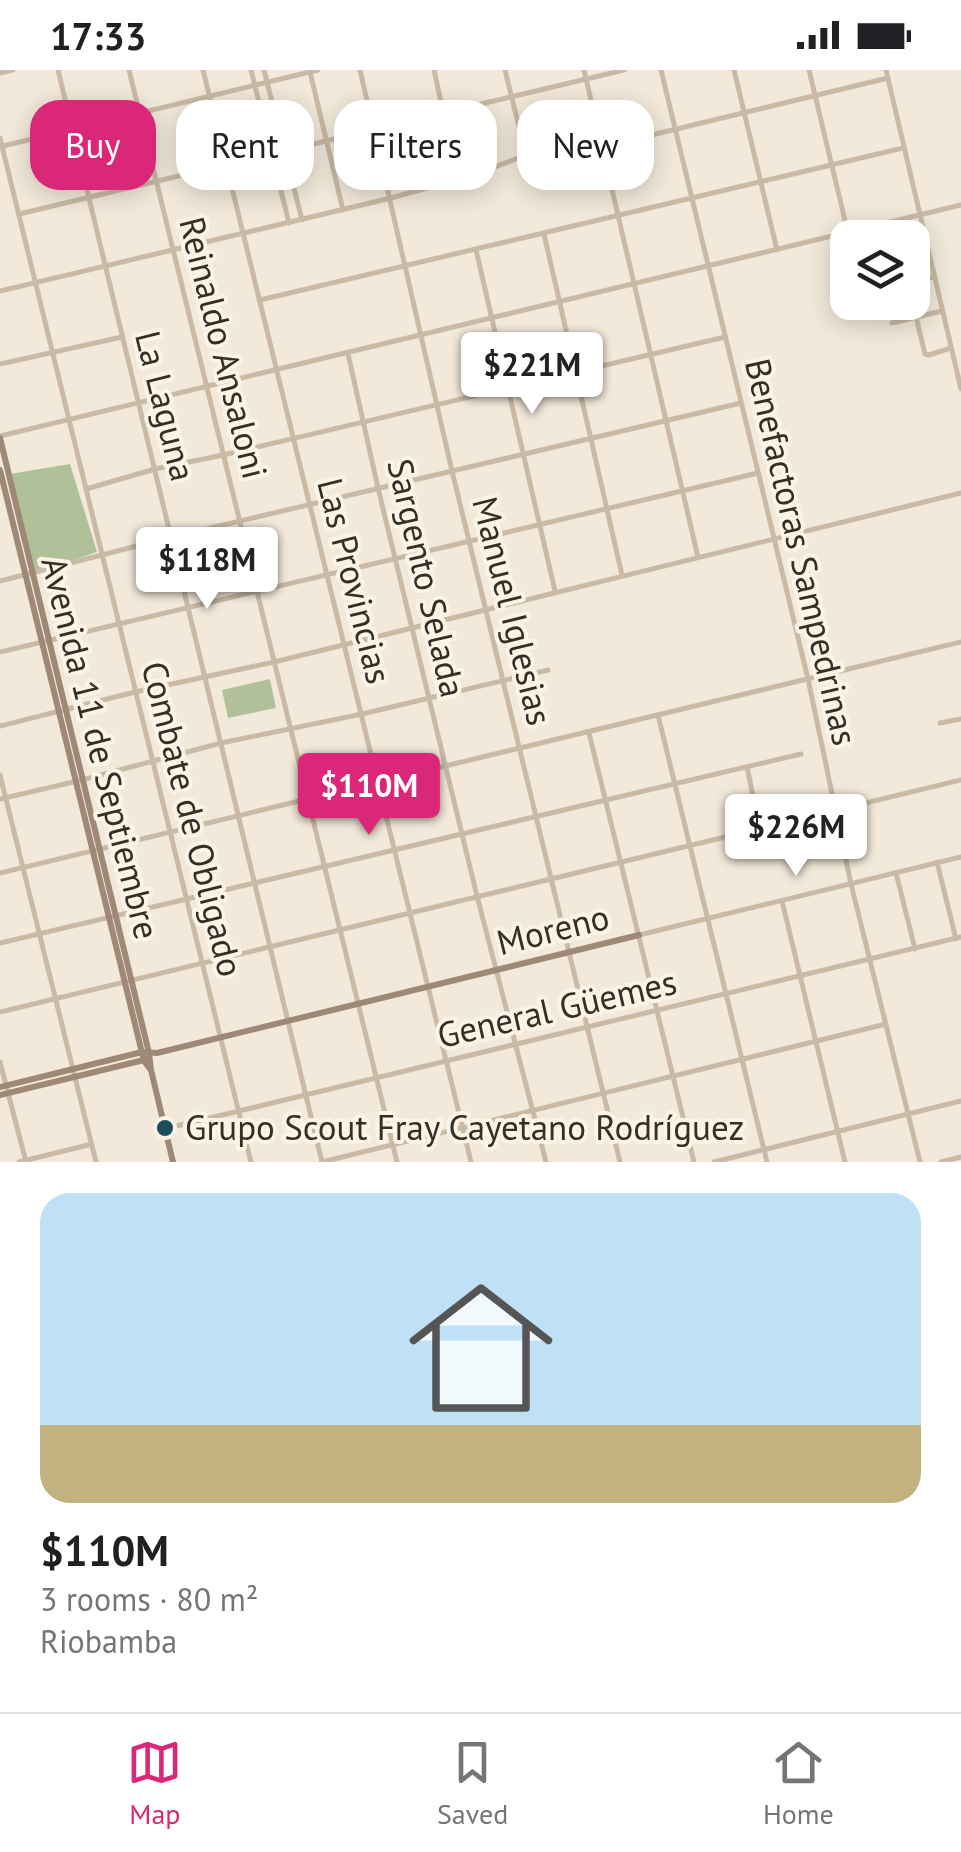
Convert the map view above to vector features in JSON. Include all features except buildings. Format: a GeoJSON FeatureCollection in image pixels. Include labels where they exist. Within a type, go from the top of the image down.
{"type":"FeatureCollection","features":[{"type":"Feature","properties":{"kind":"main road","name":"Avenida 11 de Septiembre"},"geometry":{"type":"LineString","coordinates":[[0,437],[28,574]]}},
{"type":"Feature","properties":{"kind":"main road","name":"Avenida 11 de Septiembre"},"geometry":{"type":"LineString","coordinates":[[0,470],[173,1162]]}},
{"type":"Feature","properties":{"kind":"main road","name":"Moreno"},"geometry":{"type":"LineString","coordinates":[[4,1090],[639,935]]}},
{"type":"Feature","properties":{"kind":"street"},"geometry":{"type":"LineString","coordinates":[[0,74],[13,70]]}},
{"type":"Feature","properties":{"kind":"street","name":"La Laguna"},"geometry":{"type":"LineString","coordinates":[[58,70],[65,100]]}},
{"type":"Feature","properties":{"kind":"street","name":"Reinaldo Ansaloni"},"geometry":{"type":"LineString","coordinates":[[129,70],[137,100]]}},
{"type":"Feature","properties":{"kind":"street","name":"Las Provincias"},"geometry":{"type":"LineString","coordinates":[[203,70],[211,100]]}},
{"type":"Feature","properties":{"kind":"street"},"geometry":{"type":"LineString","coordinates":[[251,70],[258,100]]}},
{"type":"Feature","properties":{"kind":"street"},"geometry":{"type":"LineString","coordinates":[[264,70],[272,100]]}},
{"type":"Feature","properties":{"kind":"street"},"geometry":{"type":"LineString","coordinates":[[156,108],[318,70]]}},
{"type":"Feature","properties":{"kind":"street","name":"Manuel Iglesias"},"geometry":{"type":"LineString","coordinates":[[360,70],[367,100]]}},
{"type":"Feature","properties":{"kind":"street"},"geometry":{"type":"LineString","coordinates":[[434,70],[441,100]]}},
{"type":"Feature","properties":{"kind":"street"},"geometry":{"type":"LineString","coordinates":[[505,70],[517,119]]}},
{"type":"Feature","properties":{"kind":"street"},"geometry":{"type":"LineString","coordinates":[[584,70],[591,100]]}},
{"type":"Feature","properties":{"kind":"street"},"geometry":{"type":"LineString","coordinates":[[495,100],[624,70]]}},
{"type":"Feature","properties":{"kind":"street","name":"Benefactoras Sampedrinas"},"geometry":{"type":"LineString","coordinates":[[661,70],[808,680],[850,884],[920,1162]]}},
{"type":"Feature","properties":{"kind":"street"},"geometry":{"type":"LineString","coordinates":[[734,70],[777,250]]}},
{"type":"Feature","properties":{"kind":"street"},"geometry":{"type":"LineString","coordinates":[[809,70],[845,220]]}},
{"type":"Feature","properties":{"kind":"street"},"geometry":{"type":"LineString","coordinates":[[310,71],[343,210]]}},
{"type":"Feature","properties":{"kind":"street"},"geometry":{"type":"LineString","coordinates":[[654,135],[815,96],[887,74],[961,389]]}},
{"type":"Feature","properties":{"kind":"street"},"geometry":{"type":"LineString","coordinates":[[1,144],[30,137]]}},
{"type":"Feature","properties":{"kind":"street"},"geometry":{"type":"LineString","coordinates":[[314,144],[334,139]]}},
{"type":"Feature","properties":{"kind":"street","name":"Combate de Obligado"},"geometry":{"type":"LineString","coordinates":[[1,144],[252,1162]]}},
{"type":"Feature","properties":{"kind":"street"},"geometry":{"type":"LineString","coordinates":[[260,300],[904,148]]}},
{"type":"Feature","properties":{"kind":"street"},"geometry":{"type":"LineString","coordinates":[[156,181],[176,176]]}},
{"type":"Feature","properties":{"kind":"street","name":"Reinaldo Ansaloni"},"geometry":{"type":"LineString","coordinates":[[156,181],[397,1162]]}},
{"type":"Feature","properties":{"kind":"street","name":"La Laguna"},"geometry":{"type":"LineString","coordinates":[[86,190],[322,1162]]}},
{"type":"Feature","properties":{"kind":"street"},"geometry":{"type":"LineString","coordinates":[[19,214],[120,190]]}},
{"type":"Feature","properties":{"kind":"street","name":"Las Provincias"},"geometry":{"type":"LineString","coordinates":[[233,190],[471,1162]]}},
{"type":"Feature","properties":{"kind":"street"},"geometry":{"type":"LineString","coordinates":[[281,190],[289,223]]}},
{"type":"Feature","properties":{"kind":"street"},"geometry":{"type":"LineString","coordinates":[[295,190],[302,220]]}},
{"type":"Feature","properties":{"kind":"street","name":"Manuel Iglesias"},"geometry":{"type":"LineString","coordinates":[[389,190],[452,471],[620,1162]]}},
{"type":"Feature","properties":{"kind":"street"},"geometry":{"type":"LineString","coordinates":[[0,291],[421,190]]}},
{"type":"Feature","properties":{"kind":"street"},"geometry":{"type":"LineString","coordinates":[[612,190],[698,558]]}},
{"type":"Feature","properties":{"kind":"street"},"geometry":{"type":"LineString","coordinates":[[903,220],[961,205]]}},
{"type":"Feature","properties":{"kind":"street"},"geometry":{"type":"LineString","coordinates":[[544,234],[622,575]]}},
{"type":"Feature","properties":{"kind":"street"},"geometry":{"type":"LineString","coordinates":[[0,437],[830,237]]}},
{"type":"Feature","properties":{"kind":"street"},"geometry":{"type":"LineString","coordinates":[[476,250],[555,592]]}},
{"type":"Feature","properties":{"kind":"street"},"geometry":{"type":"LineString","coordinates":[[930,277],[934,276]]}},
{"type":"Feature","properties":{"kind":"street"},"geometry":{"type":"LineString","coordinates":[[930,314],[942,312]]}},
{"type":"Feature","properties":{"kind":"street"},"geometry":{"type":"LineString","coordinates":[[892,323],[904,320]]}},
{"type":"Feature","properties":{"kind":"street"},"geometry":{"type":"LineString","coordinates":[[917,320],[925,354],[961,352]]}},
{"type":"Feature","properties":{"kind":"street"},"geometry":{"type":"LineString","coordinates":[[0,364],[122,337]]}},
{"type":"Feature","properties":{"kind":"street"},"geometry":{"type":"LineString","coordinates":[[85,489],[156,469],[725,337]]}},
{"type":"Feature","properties":{"kind":"street","name":"Sargento Selada"},"geometry":{"type":"LineString","coordinates":[[348,354],[428,698],[546,1162]]}},
{"type":"Feature","properties":{"kind":"street"},"geometry":{"type":"LineString","coordinates":[[0,581],[741,403]]}},
{"type":"Feature","properties":{"kind":"street"},"geometry":{"type":"LineString","coordinates":[[0,652],[758,473]]}},
{"type":"Feature","properties":{"kind":"street"},"geometry":{"type":"LineString","coordinates":[[0,726],[961,493]]}},
{"type":"Feature","properties":{"kind":"street"},"geometry":{"type":"LineString","coordinates":[[0,872],[961,642]]}},
{"type":"Feature","properties":{"kind":"street"},"geometry":{"type":"LineString","coordinates":[[3,799],[221,743],[548,670]]}},
{"type":"Feature","properties":{"kind":"street"},"geometry":{"type":"LineString","coordinates":[[658,715],[766,1162]]}},
{"type":"Feature","properties":{"kind":"street"},"geometry":{"type":"LineString","coordinates":[[940,724],[961,719]]}},
{"type":"Feature","properties":{"kind":"street"},"geometry":{"type":"LineString","coordinates":[[589,732],[694,1162]]}},
{"type":"Feature","properties":{"kind":"street"},"geometry":{"type":"LineString","coordinates":[[0,943],[801,754]]}},
{"type":"Feature","properties":{"kind":"street"},"geometry":{"type":"LineString","coordinates":[[746,767],[760,830]]}},
{"type":"Feature","properties":{"kind":"street"},"geometry":{"type":"LineString","coordinates":[[0,775],[96,1162]]}},
{"type":"Feature","properties":{"kind":"street"},"geometry":{"type":"LineString","coordinates":[[0,1012],[961,780]]}},
{"type":"Feature","properties":{"kind":"street","name":"Moreno"},"geometry":{"type":"LineString","coordinates":[[639,935],[961,857]]}},
{"type":"Feature","properties":{"kind":"street"},"geometry":{"type":"LineString","coordinates":[[937,862],[959,938]]}},
{"type":"Feature","properties":{"kind":"street"},"geometry":{"type":"LineString","coordinates":[[896,873],[915,949]]}},
{"type":"Feature","properties":{"kind":"street"},"geometry":{"type":"LineString","coordinates":[[782,901],[845,1162]]}},
{"type":"Feature","properties":{"kind":"street","name":"General Güemes"},"geometry":{"type":"LineString","coordinates":[[164,1129],[959,938]]}},
{"type":"Feature","properties":{"kind":"street"},"geometry":{"type":"LineString","coordinates":[[322,1162],[886,1024]]}},
{"type":"Feature","properties":{"kind":"street"},"geometry":{"type":"LineString","coordinates":[[0,1062],[24,1162],[92,1144]]}},
{"type":"Feature","properties":{"kind":"street"},"geometry":{"type":"LineString","coordinates":[[714,1162],[961,1101]]}},
{"type":"Feature","properties":{"kind":"street"},"geometry":{"type":"LineString","coordinates":[[941,1162],[961,1157]]}},
{"type":"Feature","properties":{"kind":"green space"},"geometry":{"type":"Polygon","coordinates":[[[70,464],[97,552],[35,573],[10,474],[70,464]]]}},
{"type":"Feature","properties":{"kind":"green space"},"geometry":{"type":"Polygon","coordinates":[[[270,679],[276,708],[228,718],[222,690],[270,679]]]}},
{"type":"Feature","properties":{"kind":"place","name":"Grupo Scout Fray Cayetano Rodríguez"},"geometry":{"type":"Point","coordinates":[165,1128]}}]}
